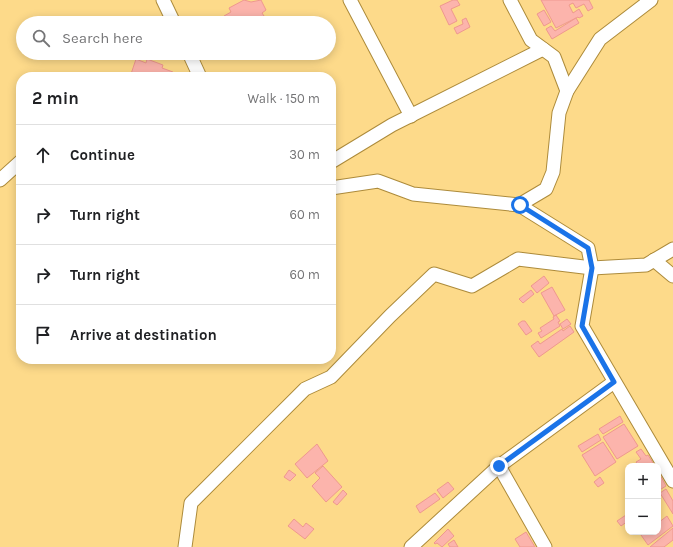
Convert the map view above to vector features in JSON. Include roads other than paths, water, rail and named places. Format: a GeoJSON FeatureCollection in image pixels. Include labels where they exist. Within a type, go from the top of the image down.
{"type":"FeatureCollection","features":[{"type":"Feature","properties":{"kind":"street"},"geometry":{"type":"LineString","coordinates":[[163,0],[171,16]]}},
{"type":"Feature","properties":{"kind":"street"},"geometry":{"type":"LineString","coordinates":[[350,0],[411,116]]}},
{"type":"Feature","properties":{"kind":"street"},"geometry":{"type":"LineString","coordinates":[[510,0],[531,40],[554,57],[566,91]]}},
{"type":"Feature","properties":{"kind":"street"},"geometry":{"type":"LineString","coordinates":[[520,205],[546,189],[553,172],[559,114],[566,91],[600,39],[651,0]]}},
{"type":"Feature","properties":{"kind":"street"},"geometry":{"type":"LineString","coordinates":[[336,159],[411,116],[543,49]]}},
{"type":"Feature","properties":{"kind":"street"},"geometry":{"type":"LineString","coordinates":[[192,60],[198,72]]}},
{"type":"Feature","properties":{"kind":"street"},"geometry":{"type":"LineString","coordinates":[[0,180],[16,166]]}},
{"type":"Feature","properties":{"kind":"street"},"geometry":{"type":"LineString","coordinates":[[336,187],[378,181],[413,194],[520,205],[588,248],[592,268],[582,326],[673,481]]}},
{"type":"Feature","properties":{"kind":"street"},"geometry":{"type":"LineString","coordinates":[[185,547],[191,503],[305,389],[331,376],[434,274],[472,286],[518,259],[592,268],[646,265],[673,249]]}},
{"type":"Feature","properties":{"kind":"street"},"geometry":{"type":"LineString","coordinates":[[654,260],[673,276]]}},
{"type":"Feature","properties":{"kind":"street"},"geometry":{"type":"LineString","coordinates":[[411,547],[499,466],[614,382]]}},
{"type":"Feature","properties":{"kind":"street"},"geometry":{"type":"LineString","coordinates":[[499,466],[545,547]]}}]}
